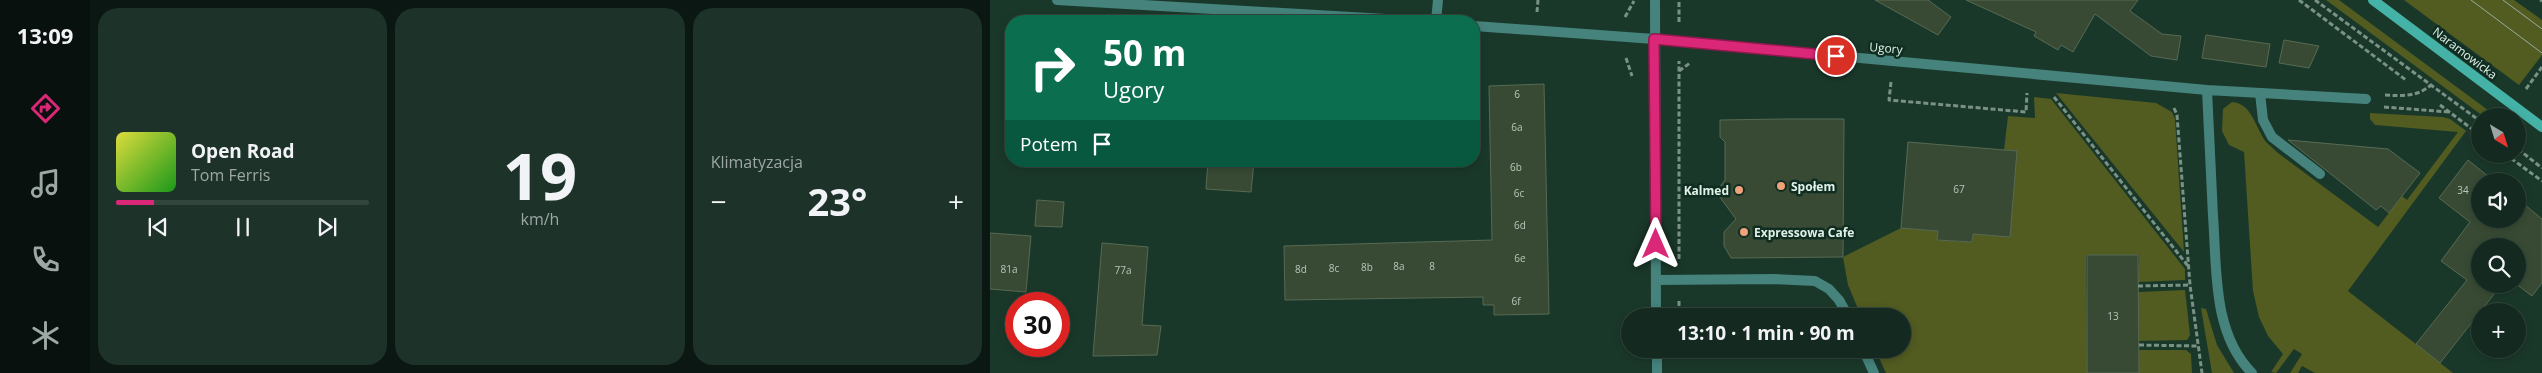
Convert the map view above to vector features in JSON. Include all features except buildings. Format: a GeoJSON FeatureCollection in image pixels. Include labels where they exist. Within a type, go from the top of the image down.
{"type":"FeatureCollection","features":[{"type":"Feature","properties":{"kind":"street"},"geometry":{"type":"LineString","coordinates":[[1057,0],[1176,4],[1334,15]]}},
{"type":"Feature","properties":{"kind":"street"},"geometry":{"type":"LineString","coordinates":[[1437,15],[1438,0]]}},
{"type":"Feature","properties":{"kind":"street"},"geometry":{"type":"LineString","coordinates":[[1654,0],[1656,308]]}},
{"type":"Feature","properties":{"kind":"street","name":"Naramowicka"},"geometry":{"type":"LineString","coordinates":[[2373,0],[2542,127]]}},
{"type":"Feature","properties":{"kind":"street","name":"Ugory"},"geometry":{"type":"LineString","coordinates":[[1480,26],[1654,39],[2207,90],[2366,99]]}},
{"type":"Feature","properties":{"kind":"street"},"geometry":{"type":"LineString","coordinates":[[2207,90],[2218,294],[2228,334],[2238,355],[2252,373]]}},
{"type":"Feature","properties":{"kind":"street"},"geometry":{"type":"LineString","coordinates":[[2260,93],[2263,120],[2272,137],[2320,174]]}},
{"type":"Feature","properties":{"kind":"street"},"geometry":{"type":"LineString","coordinates":[[1656,280],[1775,279],[1816,281],[1829,289],[1844,308]]}},
{"type":"Feature","properties":{"kind":"street"},"geometry":{"type":"LineString","coordinates":[[1657,358],[1657,373]]}},
{"type":"Feature","properties":{"kind":"street"},"geometry":{"type":"LineString","coordinates":[[1867,358],[1874,373]]}},
{"type":"Feature","properties":{"kind":"path"},"geometry":{"type":"LineString","coordinates":[[1632,79],[1625,54],[1625,15],[1634,0]]}},
{"type":"Feature","properties":{"kind":"path"},"geometry":{"type":"LineString","coordinates":[[1679,0],[1679,308]]}},
{"type":"Feature","properties":{"kind":"path"},"geometry":{"type":"LineString","coordinates":[[2299,0],[2406,80]]}},
{"type":"Feature","properties":{"kind":"path"},"geometry":{"type":"LineString","coordinates":[[2315,0],[2471,114]]}},
{"type":"Feature","properties":{"kind":"path"},"geometry":{"type":"LineString","coordinates":[[1679,71],[1692,62]]}},
{"type":"Feature","properties":{"kind":"path"},"geometry":{"type":"LineString","coordinates":[[2523,92],[2542,68]]}},
{"type":"Feature","properties":{"kind":"path"},"geometry":{"type":"LineString","coordinates":[[1891,76],[1889,100],[2026,112],[2027,88]]}},
{"type":"Feature","properties":{"kind":"path"},"geometry":{"type":"LineString","coordinates":[[2431,85],[2423,92],[2407,96],[2373,95],[2366,99],[2373,106],[2449,112]]}},
{"type":"Feature","properties":{"kind":"path"},"geometry":{"type":"LineString","coordinates":[[2053,96],[2188,266]]}},
{"type":"Feature","properties":{"kind":"path"},"geometry":{"type":"LineString","coordinates":[[2170,105],[2178,115],[2188,266],[2202,373]]}},
{"type":"Feature","properties":{"kind":"path"},"geometry":{"type":"LineString","coordinates":[[2440,105],[2471,128]]}},
{"type":"Feature","properties":{"kind":"path"},"geometry":{"type":"LineString","coordinates":[[2526,155],[2542,168]]}},
{"type":"Feature","properties":{"kind":"path"},"geometry":{"type":"LineString","coordinates":[[2517,163],[2542,181]]}},
{"type":"Feature","properties":{"kind":"path"},"geometry":{"type":"LineString","coordinates":[[2138,286],[2190,286]]}},
{"type":"Feature","properties":{"kind":"path"},"geometry":{"type":"LineString","coordinates":[[2139,345],[2198,346]]}},
{"type":"Feature","properties":{"kind":"green space"},"geometry":{"type":"Polygon","coordinates":[[[2326,0],[2339,0],[2485,108],[2472,108],[2326,0]]]}},
{"type":"Feature","properties":{"kind":"green space"},"geometry":{"type":"Polygon","coordinates":[[[2404,0],[2514,0],[2542,20],[2542,55],[2519,85],[2404,0]]]}},
{"type":"Feature","properties":{"kind":"green space"},"geometry":{"type":"Polygon","coordinates":[[[2056,93],[2156,103],[2172,112],[2175,119],[2184,252],[2056,93]]]}},
{"type":"Feature","properties":{"kind":"green space"},"geometry":{"type":"Polygon","coordinates":[[[2034,97],[2051,99],[2185,269],[2185,280],[2138,282],[2139,255],[2086,255],[2087,373],[1886,373],[1879,358],[1911,358],[1911,308],[1858,308],[1848,285],[1843,257],[1901,228],[1938,231],[1937,240],[1972,242],[1973,234],[2014,182],[2017,151],[2004,150],[2008,116],[2035,118],[2034,97]]]}},
{"type":"Feature","properties":{"kind":"green space"},"geometry":{"type":"Polygon","coordinates":[[[2232,102],[2239,103],[2249,112],[2262,137],[2278,153],[2378,227],[2402,196],[2407,200],[2458,132],[2375,125],[2370,119],[2370,113],[2443,117],[2450,119],[2471,134],[2466,131],[2348,291],[2453,373],[2315,373],[2302,366],[2298,373],[2290,373],[2302,354],[2294,349],[2276,373],[2271,372],[2283,354],[2268,336],[2259,317],[2253,291],[2244,152],[2229,145],[2222,131],[2223,109],[2232,102]]]}},
{"type":"Feature","properties":{"kind":"green space"},"geometry":{"type":"Polygon","coordinates":[[[2185,290],[2190,335],[2187,340],[2139,341],[2139,292],[2185,290]]]}},
{"type":"Feature","properties":{"kind":"green space"},"geometry":{"type":"Polygon","coordinates":[[[2201,308],[2206,309],[2217,345],[2234,373],[2212,373],[2201,308]]]}},
{"type":"Feature","properties":{"kind":"green space"},"geometry":{"type":"Polygon","coordinates":[[[2139,350],[2186,350],[2191,354],[2192,373],[2139,373],[2139,350]]]}},
{"type":"Feature","properties":{"kind":"tram line"},"geometry":{"type":"LineString","coordinates":[[2471,0],[2542,53]]}},
{"type":"Feature","properties":{"kind":"tram line"},"geometry":{"type":"LineString","coordinates":[[2503,0],[2542,29]]}},
{"type":"Feature","properties":{"kind":"place","name":"Społem"},"geometry":{"type":"Point","coordinates":[1781,186]}},
{"type":"Feature","properties":{"kind":"place","name":"Kalmed"},"geometry":{"type":"Point","coordinates":[1739,190]}},
{"type":"Feature","properties":{"kind":"place","name":"Expressowa Cafe"},"geometry":{"type":"Point","coordinates":[1744,232]}},
{"type":"Feature","properties":{"kind":"route"},"geometry":{"type":"LineString","coordinates":[[1656,244],[1654,39],[1836,56]]}}]}
